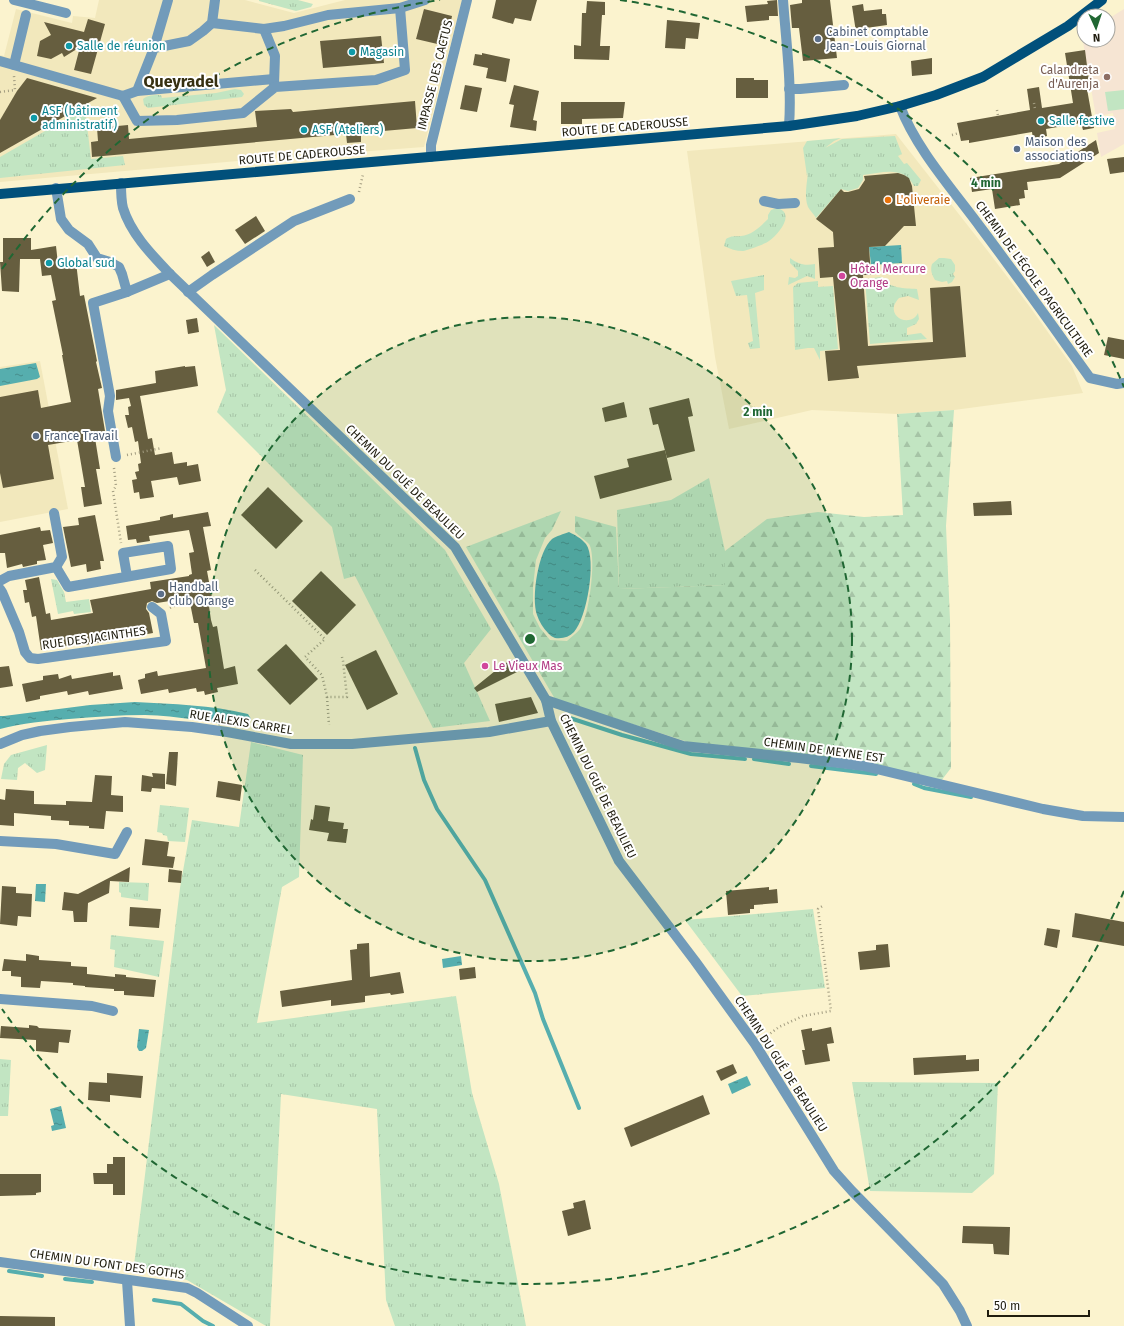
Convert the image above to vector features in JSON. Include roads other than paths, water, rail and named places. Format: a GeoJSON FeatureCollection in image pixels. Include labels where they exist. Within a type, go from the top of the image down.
{"type":"FeatureCollection","features":[{"type":"Feature","properties":{"kind":"main road","name":"ROUTE DE CADEROUSSE"},"geometry":{"type":"LineString","coordinates":[[0,194],[789,126],[857,116],[900,106],[936,95],[983,77],[1068,26],[1102,0]]}},
{"type":"Feature","properties":{"kind":"street"},"geometry":{"type":"LineString","coordinates":[[14,0],[66,13]]}},
{"type":"Feature","properties":{"kind":"street"},"geometry":{"type":"LineString","coordinates":[[137,91],[154,48],[168,0]]}},
{"type":"Feature","properties":{"kind":"street"},"geometry":{"type":"LineString","coordinates":[[154,48],[189,41],[203,31],[212,22],[215,0]]}},
{"type":"Feature","properties":{"kind":"street"},"geometry":{"type":"LineString","coordinates":[[212,22],[264,28],[284,26],[328,15],[400,8],[425,0]]}},
{"type":"Feature","properties":{"kind":"street","name":"IMPASSE DES CACTUS"},"geometry":{"type":"LineString","coordinates":[[431,157],[431,145],[467,0]]}},
{"type":"Feature","properties":{"kind":"street"},"geometry":{"type":"LineString","coordinates":[[783,0],[789,89],[789,126]]}},
{"type":"Feature","properties":{"kind":"street"},"geometry":{"type":"LineString","coordinates":[[0,61],[123,96],[137,91],[274,83],[376,80],[405,70],[400,8]]}},
{"type":"Feature","properties":{"kind":"street"},"geometry":{"type":"LineString","coordinates":[[14,65],[26,15]]}},
{"type":"Feature","properties":{"kind":"street"},"geometry":{"type":"LineString","coordinates":[[123,96],[137,121],[177,120],[243,113],[274,83],[275,56],[264,28]]}},
{"type":"Feature","properties":{"kind":"street"},"geometry":{"type":"LineString","coordinates":[[789,89],[844,85]]}},
{"type":"Feature","properties":{"kind":"street","name":"CHEMIN DE L'ÉCOLE D'AGRICULTURE"},"geometry":{"type":"LineString","coordinates":[[900,106],[911,129],[937,169],[1090,378],[1117,384],[1124,383]]}},
{"type":"Feature","properties":{"kind":"street","name":"CHEMIN DU GUÉ DE BEAULIEU"},"geometry":{"type":"LineString","coordinates":[[121,183],[123,208],[134,231],[143,245],[188,292],[455,546],[546,700],[551,721],[619,861],[695,961],[755,1044],[834,1171],[943,1284],[960,1310],[966,1326]]}},
{"type":"Feature","properties":{"kind":"street"},"geometry":{"type":"LineString","coordinates":[[56,188],[61,219],[69,230],[88,244],[97,258],[110,262],[119,267],[127,292]]}},
{"type":"Feature","properties":{"kind":"street"},"geometry":{"type":"LineString","coordinates":[[188,292],[294,221],[350,199]]}},
{"type":"Feature","properties":{"kind":"street"},"geometry":{"type":"LineString","coordinates":[[764,201],[778,204],[795,203]]}},
{"type":"Feature","properties":{"kind":"street"},"geometry":{"type":"LineString","coordinates":[[116,457],[108,410],[110,396],[93,304],[170,274]]}},
{"type":"Feature","properties":{"kind":"street"},"geometry":{"type":"LineString","coordinates":[[0,581],[9,576],[56,567],[62,557],[54,513]]}},
{"type":"Feature","properties":{"kind":"street"},"geometry":{"type":"LineString","coordinates":[[56,567],[68,587],[171,569],[168,546],[123,553],[127,576]]}},
{"type":"Feature","properties":{"kind":"street","name":"RUE DES JACINTHES"},"geometry":{"type":"LineString","coordinates":[[0,589],[19,632],[25,652],[30,658],[38,659],[166,641],[161,614],[152,607]]}},
{"type":"Feature","properties":{"kind":"street","name":"CHEMIN DE MEYNE EST"},"geometry":{"type":"LineString","coordinates":[[546,700],[683,746],[864,766],[1043,809],[1083,816],[1124,817]]}},
{"type":"Feature","properties":{"kind":"street","name":"RUE ALEXIS CARREL"},"geometry":{"type":"LineString","coordinates":[[0,744],[22,735],[40,731],[125,722],[192,727],[291,744],[352,744],[488,732],[551,721]]}},
{"type":"Feature","properties":{"kind":"street"},"geometry":{"type":"LineString","coordinates":[[0,841],[56,844],[115,854],[127,832]]}},
{"type":"Feature","properties":{"kind":"street"},"geometry":{"type":"LineString","coordinates":[[0,999],[92,1006],[113,1011]]}},
{"type":"Feature","properties":{"kind":"street","name":"CHEMIN DU FONT DES GOTHS"},"geometry":{"type":"LineString","coordinates":[[0,1262],[127,1281],[187,1288],[248,1326]]}},
{"type":"Feature","properties":{"kind":"street"},"geometry":{"type":"LineString","coordinates":[[127,1281],[130,1326]]}},
{"type":"Feature","properties":{"kind":"water"},"geometry":{"type":"Polygon","coordinates":[[[901,245],[902,263],[871,265],[869,247],[901,245]]]}},
{"type":"Feature","properties":{"kind":"water"},"geometry":{"type":"Polygon","coordinates":[[[36,363],[40,377],[37,379],[0,386],[0,369],[36,363]]]}},
{"type":"Feature","properties":{"kind":"water"},"geometry":{"type":"Polygon","coordinates":[[[569,532],[586,544],[589,552],[591,562],[589,588],[579,625],[570,635],[555,638],[546,631],[538,617],[535,607],[535,587],[540,564],[547,545],[552,539],[569,532]]]}},
{"type":"Feature","properties":{"kind":"water"},"geometry":{"type":"Polygon","coordinates":[[[135,702],[192,705],[234,711],[248,714],[251,719],[242,727],[170,717],[126,715],[43,721],[0,729],[0,716],[90,705],[135,702]]]}},
{"type":"Feature","properties":{"kind":"water"},"geometry":{"type":"Polygon","coordinates":[[[36,884],[46,884],[45,902],[35,901],[36,884]]]}},
{"type":"Feature","properties":{"kind":"water"},"geometry":{"type":"Polygon","coordinates":[[[461,956],[462,965],[443,968],[442,959],[461,956]]]}},
{"type":"Feature","properties":{"kind":"water"},"geometry":{"type":"Polygon","coordinates":[[[139,1029],[149,1030],[146,1048],[142,1051],[139,1051],[137,1047],[139,1029]]]}},
{"type":"Feature","properties":{"kind":"water"},"geometry":{"type":"Polygon","coordinates":[[[747,1076],[751,1085],[732,1094],[728,1084],[747,1076]]]}},
{"type":"Feature","properties":{"kind":"water"},"geometry":{"type":"Polygon","coordinates":[[[61,1106],[66,1128],[52,1131],[51,1126],[54,1125],[50,1109],[61,1106]]]}},
{"type":"Feature","properties":{"kind":"waterway"},"geometry":{"type":"LineString","coordinates":[[570,718],[622,735],[691,754],[745,759]]}},
{"type":"Feature","properties":{"kind":"waterway"},"geometry":{"type":"LineString","coordinates":[[415,748],[424,780],[437,809],[485,880],[535,993],[543,1019],[579,1108]]}},
{"type":"Feature","properties":{"kind":"waterway"},"geometry":{"type":"LineString","coordinates":[[754,759],[789,764]]}},
{"type":"Feature","properties":{"kind":"waterway"},"geometry":{"type":"LineString","coordinates":[[811,766],[876,774]]}},
{"type":"Feature","properties":{"kind":"waterway"},"geometry":{"type":"LineString","coordinates":[[914,784],[924,788],[971,797]]}},
{"type":"Feature","properties":{"kind":"waterway"},"geometry":{"type":"LineString","coordinates":[[9,1271],[42,1276]]}},
{"type":"Feature","properties":{"kind":"waterway"},"geometry":{"type":"LineString","coordinates":[[65,1279],[92,1282]]}},
{"type":"Feature","properties":{"kind":"waterway"},"geometry":{"type":"LineString","coordinates":[[154,1300],[181,1304],[203,1321],[213,1326]]}},
{"type":"Feature","properties":{"kind":"place","name":"Cabinet comptable Jean-Louis Giornal"},"geometry":{"type":"Point","coordinates":[818,39]}},
{"type":"Feature","properties":{"kind":"place","name":"Salle de réunion"},"geometry":{"type":"Point","coordinates":[69,46]}},
{"type":"Feature","properties":{"kind":"place","name":"Magasin"},"geometry":{"type":"Point","coordinates":[352,52]}},
{"type":"Feature","properties":{"kind":"place","name":"Calandreta d'Aurenja"},"geometry":{"type":"Point","coordinates":[1107,77]}},
{"type":"Feature","properties":{"kind":"place","name":"ASF (bâtiment administratif)"},"geometry":{"type":"Point","coordinates":[34,118]}},
{"type":"Feature","properties":{"kind":"place","name":"Salle festive"},"geometry":{"type":"Point","coordinates":[1041,121]}},
{"type":"Feature","properties":{"kind":"place","name":"ASF (Ateliers)"},"geometry":{"type":"Point","coordinates":[304,130]}},
{"type":"Feature","properties":{"kind":"place","name":"Maison des associations"},"geometry":{"type":"Point","coordinates":[1017,149]}},
{"type":"Feature","properties":{"kind":"place","name":"L'oliveraie"},"geometry":{"type":"Point","coordinates":[888,200]}},
{"type":"Feature","properties":{"kind":"place","name":"Global sud"},"geometry":{"type":"Point","coordinates":[49,263]}},
{"type":"Feature","properties":{"kind":"place","name":"Hôtel Mercure Orange"},"geometry":{"type":"Point","coordinates":[842,276]}},
{"type":"Feature","properties":{"kind":"place","name":"France Travail"},"geometry":{"type":"Point","coordinates":[36,436]}},
{"type":"Feature","properties":{"kind":"place","name":"Handball club Orange"},"geometry":{"type":"Point","coordinates":[161,594]}},
{"type":"Feature","properties":{"kind":"place","name":"Le Vieux Mas"},"geometry":{"type":"Point","coordinates":[485,666]}},
{"type":"Feature","properties":{"kind":"district","name":"Queyradel"},"geometry":{"type":"Point","coordinates":[181,81]}}]}
